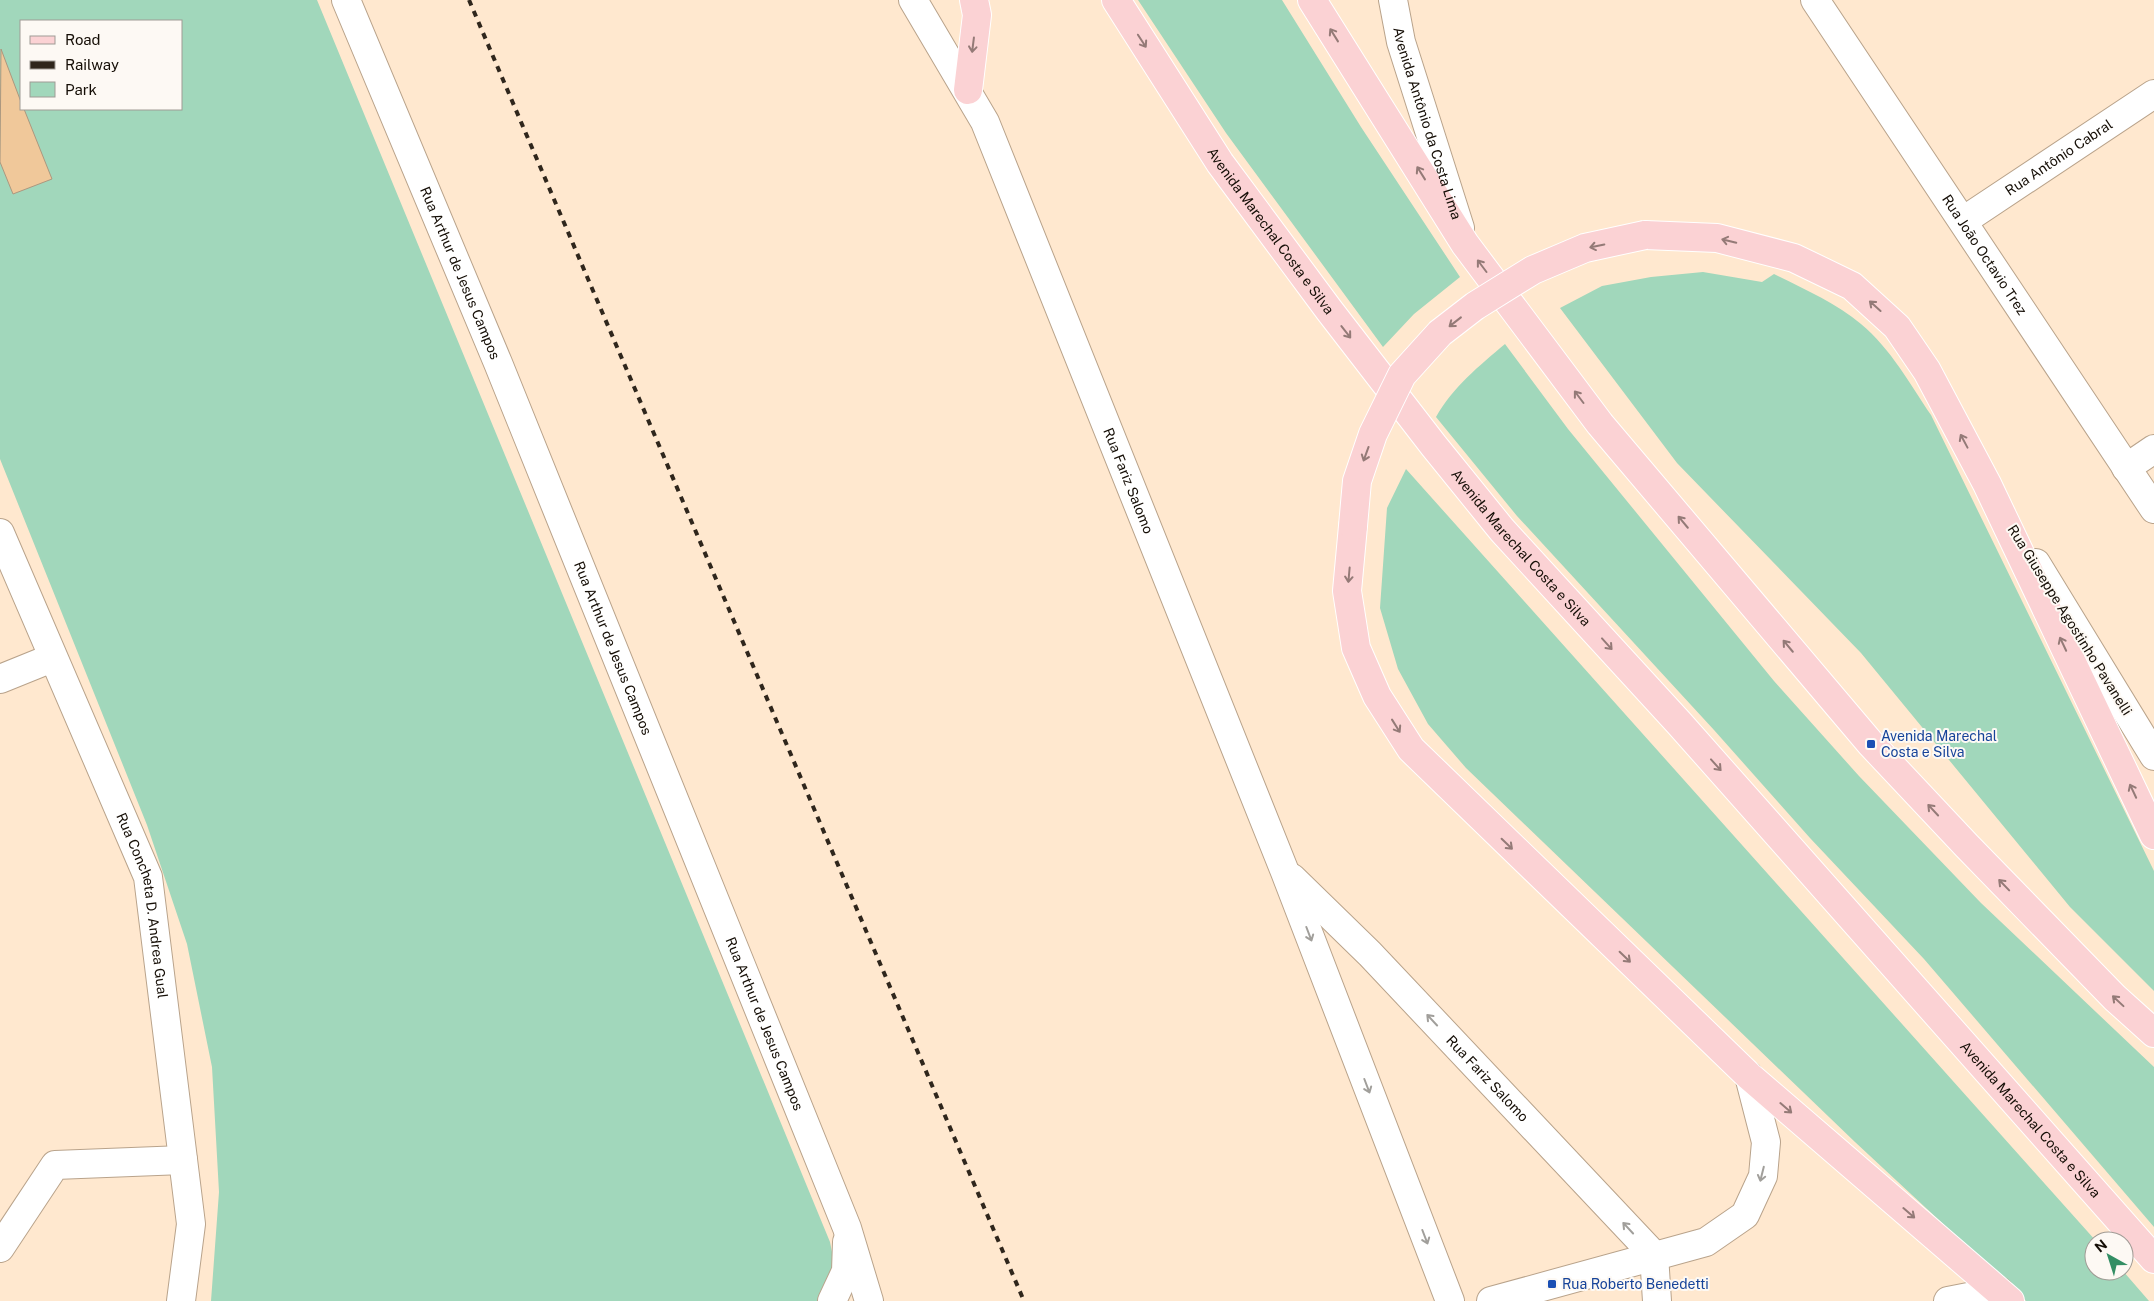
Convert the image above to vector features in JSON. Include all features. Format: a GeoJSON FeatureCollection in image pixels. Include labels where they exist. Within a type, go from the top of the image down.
{"type":"FeatureCollection","features":[{"type":"Feature","properties":{"kind":"main road"},"geometry":{"type":"LineString","coordinates":[[968,90],[977,15],[974,0]]}},
{"type":"Feature","properties":{"kind":"main road","name":"Avenida Marechal Costa e Silva"},"geometry":{"type":"LineString","coordinates":[[1116,0],[1220,163],[1329,310],[1434,446],[1502,530],[1678,723],[2154,1259]]}},
{"type":"Feature","properties":{"kind":"main road"},"geometry":{"type":"LineString","coordinates":[[1312,0],[1465,244],[1600,424],[1871,744],[2101,984],[2154,1033]]}},
{"type":"Feature","properties":{"kind":"main road"},"geometry":{"type":"LineString","coordinates":[[2005,1296],[1749,1076],[1411,750],[1377,696],[1356,648],[1347,591],[1356,481],[1373,434],[1402,375],[1440,333],[1475,306],[1533,270],[1585,248],[1645,235],[1717,238],[1794,258],[1852,286],[1897,327],[1927,372],[1987,484],[2154,834]]}},
{"type":"Feature","properties":{"kind":"street","name":"Rua Arthur de Jesus Campos"},"geometry":{"type":"LineString","coordinates":[[346,0],[498,363],[847,1228],[869,1301]]}},
{"type":"Feature","properties":{"kind":"street","name":"Rua Fariz Salomo"},"geometry":{"type":"LineString","coordinates":[[913,0],[968,90],[985,122],[1285,872],[1450,1301]]}},
{"type":"Feature","properties":{"kind":"street","name":"Avenida Antônio da Costa Lima"},"geometry":{"type":"LineString","coordinates":[[1393,0],[1401,42],[1465,244]]}},
{"type":"Feature","properties":{"kind":"street","name":"Rua João Octavio Trez"},"geometry":{"type":"LineString","coordinates":[[1815,0],[2154,509]]}},
{"type":"Feature","properties":{"kind":"street","name":"Rua Antônio Cabral"},"geometry":{"type":"LineString","coordinates":[[1963,221],[2154,94]]}},
{"type":"Feature","properties":{"kind":"street"},"geometry":{"type":"LineString","coordinates":[[2126,468],[2154,449]]}},
{"type":"Feature","properties":{"kind":"street","name":"Rua Giuseppe Agostinho Pavanelli"},"geometry":{"type":"LineString","coordinates":[[1987,484],[2154,756]]}},
{"type":"Feature","properties":{"kind":"street","name":"Rua Concheta D. Andrea Gual"},"geometry":{"type":"LineString","coordinates":[[0,533],[52,658],[148,877],[191,1224],[181,1301]]}},
{"type":"Feature","properties":{"kind":"street"},"geometry":{"type":"LineString","coordinates":[[0,679],[52,658]]}},
{"type":"Feature","properties":{"kind":"street","name":"Rua Fariz Salomo"},"geometry":{"type":"LineString","coordinates":[[1285,872],[1370,954],[1654,1255]]}},
{"type":"Feature","properties":{"kind":"street"},"geometry":{"type":"LineString","coordinates":[[1491,1301],[1706,1242],[1745,1215],[1763,1176],[1766,1142],[1749,1076]]}},
{"type":"Feature","properties":{"kind":"street"},"geometry":{"type":"LineString","coordinates":[[0,1248],[55,1165],[183,1160]]}},
{"type":"Feature","properties":{"kind":"street"},"geometry":{"type":"LineString","coordinates":[[832,1301],[846,1271],[847,1228]]}},
{"type":"Feature","properties":{"kind":"street"},"geometry":{"type":"LineString","coordinates":[[1654,1255],[1657,1301]]}},
{"type":"Feature","properties":{"kind":"street"},"geometry":{"type":"LineString","coordinates":[[1948,1301],[2005,1296]]}},
{"type":"Feature","properties":{"kind":"green space"},"geometry":{"type":"Polygon","coordinates":[[[0,0],[317,0],[830,1242],[834,1262],[825,1301],[211,1301],[219,1192],[212,1067],[187,944],[147,825],[0,459],[0,0]]]}},
{"type":"Feature","properties":{"kind":"green space"},"geometry":{"type":"Polygon","coordinates":[[[1138,0],[1282,0],[1361,127],[1460,277],[1414,314],[1383,347],[1226,133],[1138,0]]]}},
{"type":"Feature","properties":{"kind":"green space"},"geometry":{"type":"Polygon","coordinates":[[[1703,272],[1762,282],[1774,274],[1841,309],[1861,324],[1882,344],[1931,415],[2154,871],[2154,991],[2070,907],[1861,653],[1677,463],[1560,308],[1602,286],[1651,277],[1703,272]]]}},
{"type":"Feature","properties":{"kind":"green space"},"geometry":{"type":"Polygon","coordinates":[[[1505,344],[1568,429],[1774,681],[1859,776],[1981,903],[2154,1067],[2154,1227],[1924,959],[1810,838],[1714,730],[1517,516],[1436,417],[1458,387],[1505,344]]]}},
{"type":"Feature","properties":{"kind":"green space"},"geometry":{"type":"Polygon","coordinates":[[[1406,469],[2087,1231],[2084,1231],[2084,1281],[2132,1281],[2149,1301],[2026,1301],[1855,1142],[1466,768],[1428,724],[1398,669],[1380,608],[1387,508],[1406,469]]]}},
{"type":"Feature","properties":{"kind":"building"},"geometry":{"type":"Polygon","coordinates":[[[1,49],[20,99],[20,110],[24,110],[52,179],[13,194],[0,162],[1,49]]]}},
{"type":"Feature","properties":{"kind":"railway"},"geometry":{"type":"LineString","coordinates":[[469,0],[1024,1301]]}},
{"type":"Feature","properties":{"kind":"place","name":"Avenida Marechal Costa e Silva"},"geometry":{"type":"Point","coordinates":[1871,744]}},
{"type":"Feature","properties":{"kind":"place","name":"Rua Roberto Benedetti"},"geometry":{"type":"Point","coordinates":[1552,1284]}}]}
